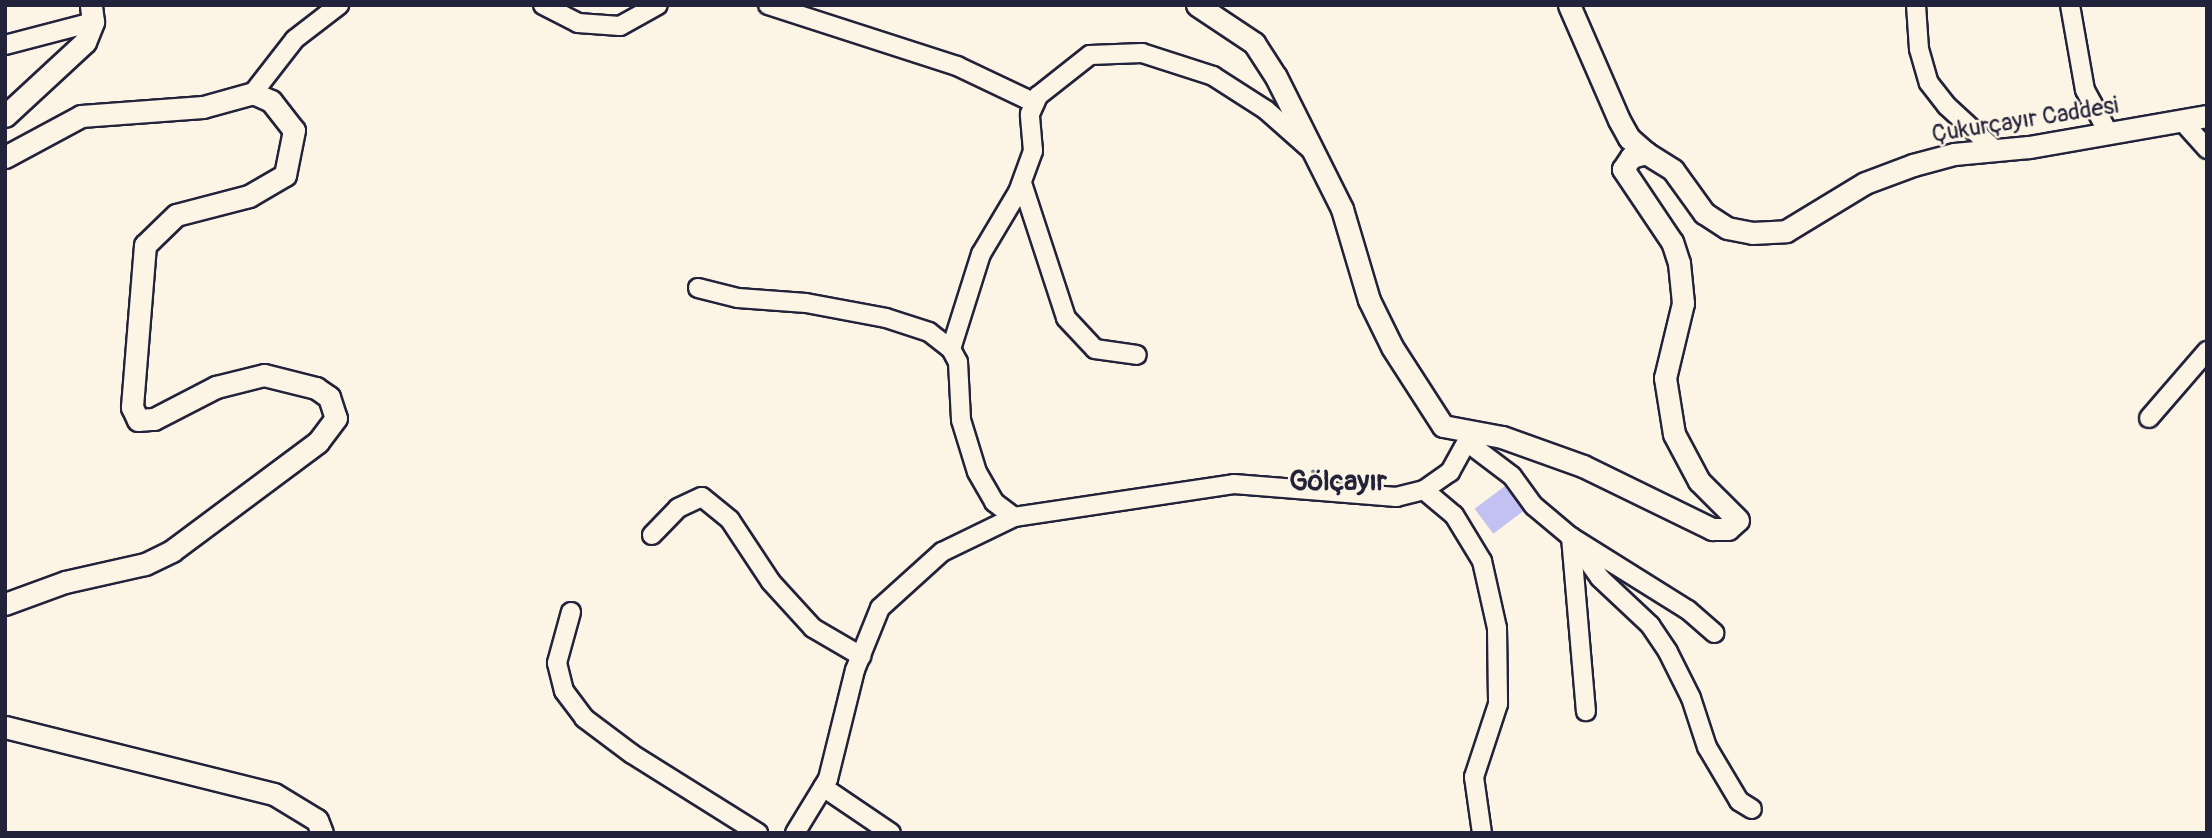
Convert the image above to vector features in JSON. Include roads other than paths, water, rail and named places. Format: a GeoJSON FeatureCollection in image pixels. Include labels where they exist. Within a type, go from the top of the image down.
{"type":"FeatureCollection","features":[{"type":"Feature","properties":{"kind":"street"},"geometry":{"type":"LineString","coordinates":[[5,157],[81,116],[203,107],[253,93],[295,39],[339,5]]}},
{"type":"Feature","properties":{"kind":"street"},"geometry":{"type":"LineString","coordinates":[[542,5],[578,23],[620,26],[658,5]]}},
{"type":"Feature","properties":{"kind":"street"},"geometry":{"type":"LineString","coordinates":[[768,5],[957,66],[1035,103]]}},
{"type":"Feature","properties":{"kind":"street"},"geometry":{"type":"LineString","coordinates":[[1197,5],[1254,43],[1315,153],[1342,209],[1369,300],[1392,347],[1443,426],[1469,438],[1512,476],[1534,506],[1571,537],[1688,610],[1714,633]]}},
{"type":"Feature","properties":{"kind":"street","name":"Çukurçayır Caddesi"},"geometry":{"type":"LineString","coordinates":[[1569,5],[1619,121],[1629,138],[1646,153],[1673,170],[1704,213],[1727,228],[1752,233],[1786,231],[1865,183],[1913,165],[2207,116]]}},
{"type":"Feature","properties":{"kind":"street"},"geometry":{"type":"LineString","coordinates":[[1916,5],[1919,49],[1929,83],[1995,150]]}},
{"type":"Feature","properties":{"kind":"street"},"geometry":{"type":"LineString","coordinates":[[2070,5],[2085,90],[2109,134]]}},
{"type":"Feature","properties":{"kind":"street"},"geometry":{"type":"LineString","coordinates":[[5,45],[92,13]]}},
{"type":"Feature","properties":{"kind":"street"},"geometry":{"type":"LineString","coordinates":[[5,116],[85,42],[92,13]]}},
{"type":"Feature","properties":{"kind":"street"},"geometry":{"type":"LineString","coordinates":[[951,349],[981,254],[1022,183],[1033,151],[1030,114],[1035,103],[1060,75],[1090,55],[1142,53],[1213,76],[1266,110],[1315,153]]}},
{"type":"Feature","properties":{"kind":"street"},"geometry":{"type":"LineString","coordinates":[[5,604],[65,582],[145,564],[172,551],[318,442],[336,418],[330,397],[316,388],[264,375],[216,387],[154,419],[138,420],[132,407],[145,245],[176,215],[249,196],[285,174],[294,130],[271,101],[253,93]]}},
{"type":"Feature","properties":{"kind":"street"},"geometry":{"type":"LineString","coordinates":[[2182,121],[2207,149]]}},
{"type":"Feature","properties":{"kind":"street"},"geometry":{"type":"LineString","coordinates":[[1469,438],[1502,437],[1554,456],[1626,483],[1712,529],[1728,529],[1738,520],[1699,481],[1674,434],[1665,378],[1683,303],[1679,262],[1672,242],[1623,169],[1631,157],[1646,153]]}},
{"type":"Feature","properties":{"kind":"street"},"geometry":{"type":"LineString","coordinates":[[1022,183],[1066,318],[1095,349],[1137,355]]}},
{"type":"Feature","properties":{"kind":"street"},"geometry":{"type":"LineString","coordinates":[[698,288],[738,298],[806,303],[886,318],[929,332],[951,349],[962,379],[961,419],[977,472],[994,502],[1014,517]]}},
{"type":"Feature","properties":{"kind":"street"},"geometry":{"type":"LineString","coordinates":[[2150,418],[2207,351]]}},
{"type":"Feature","properties":{"kind":"street"},"geometry":{"type":"LineString","coordinates":[[795,833],[823,787],[861,656],[880,608],[898,587],[942,552],[1014,517],[1234,484],[1396,497],[1424,491],[1450,472],[1469,438]]}},
{"type":"Feature","properties":{"kind":"street"},"geometry":{"type":"LineString","coordinates":[[1424,491],[1454,515],[1482,561],[1497,628],[1498,704],[1474,777],[1482,833]]}},
{"type":"Feature","properties":{"kind":"street"},"geometry":{"type":"LineString","coordinates":[[652,536],[678,508],[702,497],[730,520],[771,582],[813,628],[861,656]]}},
{"type":"Feature","properties":{"kind":"street"},"geometry":{"type":"LineString","coordinates":[[1571,537],[1586,711]]}},
{"type":"Feature","properties":{"kind":"street"},"geometry":{"type":"LineString","coordinates":[[1571,537],[1600,578],[1662,643],[1691,698],[1707,747],[1739,801],[1752,809]]}},
{"type":"Feature","properties":{"kind":"street"},"geometry":{"type":"LineString","coordinates":[[571,612],[557,663],[564,691],[584,718],[632,754],[758,833]]}},
{"type":"Feature","properties":{"kind":"street"},"geometry":{"type":"LineString","coordinates":[[5,726],[274,794],[317,820],[322,833]]}},
{"type":"Feature","properties":{"kind":"street"},"geometry":{"type":"LineString","coordinates":[[823,787],[891,833]]}},
{"type":"Feature","properties":{"kind":"district","name":"Gölçayır"},"geometry":{"type":"Point","coordinates":[1338,482]}}]}
